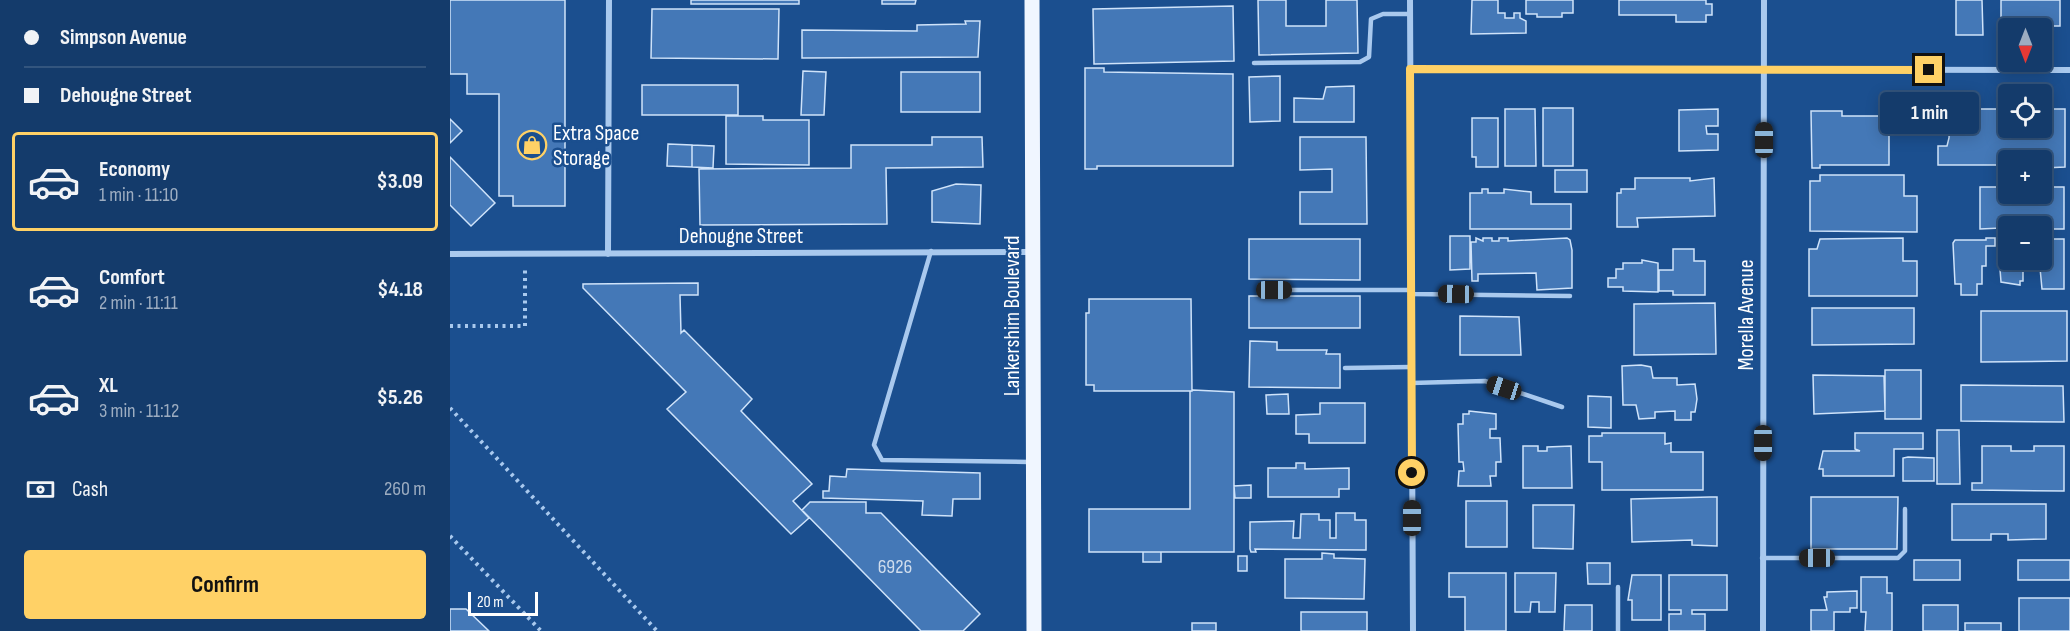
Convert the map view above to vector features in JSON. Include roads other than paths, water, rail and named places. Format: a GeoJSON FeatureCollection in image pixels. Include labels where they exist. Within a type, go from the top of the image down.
{"type":"FeatureCollection","features":[{"type":"Feature","properties":{"kind":"main road","name":"Lankershim Boulevard"},"geometry":{"type":"LineString","coordinates":[[1032,0],[1034,631]]}},
{"type":"Feature","properties":{"kind":"street"},"geometry":{"type":"LineString","coordinates":[[608,254],[609,0]]}},
{"type":"Feature","properties":{"kind":"street"},"geometry":{"type":"LineString","coordinates":[[1410,0],[1413,631]]}},
{"type":"Feature","properties":{"kind":"street","name":"Morella Avenue"},"geometry":{"type":"LineString","coordinates":[[1763,631],[1764,0]]}},
{"type":"Feature","properties":{"kind":"street"},"geometry":{"type":"LineString","coordinates":[[1410,69],[2070,70]]}},
{"type":"Feature","properties":{"kind":"street","name":"Dehougne Street"},"geometry":{"type":"LineString","coordinates":[[450,254],[1033,252]]}},
{"type":"Feature","properties":{"kind":"lane"},"geometry":{"type":"LineString","coordinates":[[1254,63],[1360,62],[1369,57],[1371,19],[1383,14],[1410,14]]}},
{"type":"Feature","properties":{"kind":"lane"},"geometry":{"type":"LineString","coordinates":[[931,252],[874,445],[882,460],[1035,462]]}},
{"type":"Feature","properties":{"kind":"lane"},"geometry":{"type":"LineString","coordinates":[[1274,290],[1570,296]]}},
{"type":"Feature","properties":{"kind":"lane"},"geometry":{"type":"LineString","coordinates":[[1345,368],[1411,367]]}},
{"type":"Feature","properties":{"kind":"lane"},"geometry":{"type":"LineString","coordinates":[[1411,383],[1485,381],[1562,407]]}},
{"type":"Feature","properties":{"kind":"lane"},"geometry":{"type":"LineString","coordinates":[[1762,558],[1898,558],[1905,551],[1905,509]]}},
{"type":"Feature","properties":{"kind":"lane"},"geometry":{"type":"LineString","coordinates":[[1618,587],[1618,631]]}},
{"type":"Feature","properties":{"kind":"place","name":"Extra Space Storage"},"geometry":{"type":"Point","coordinates":[532,145]}}]}
